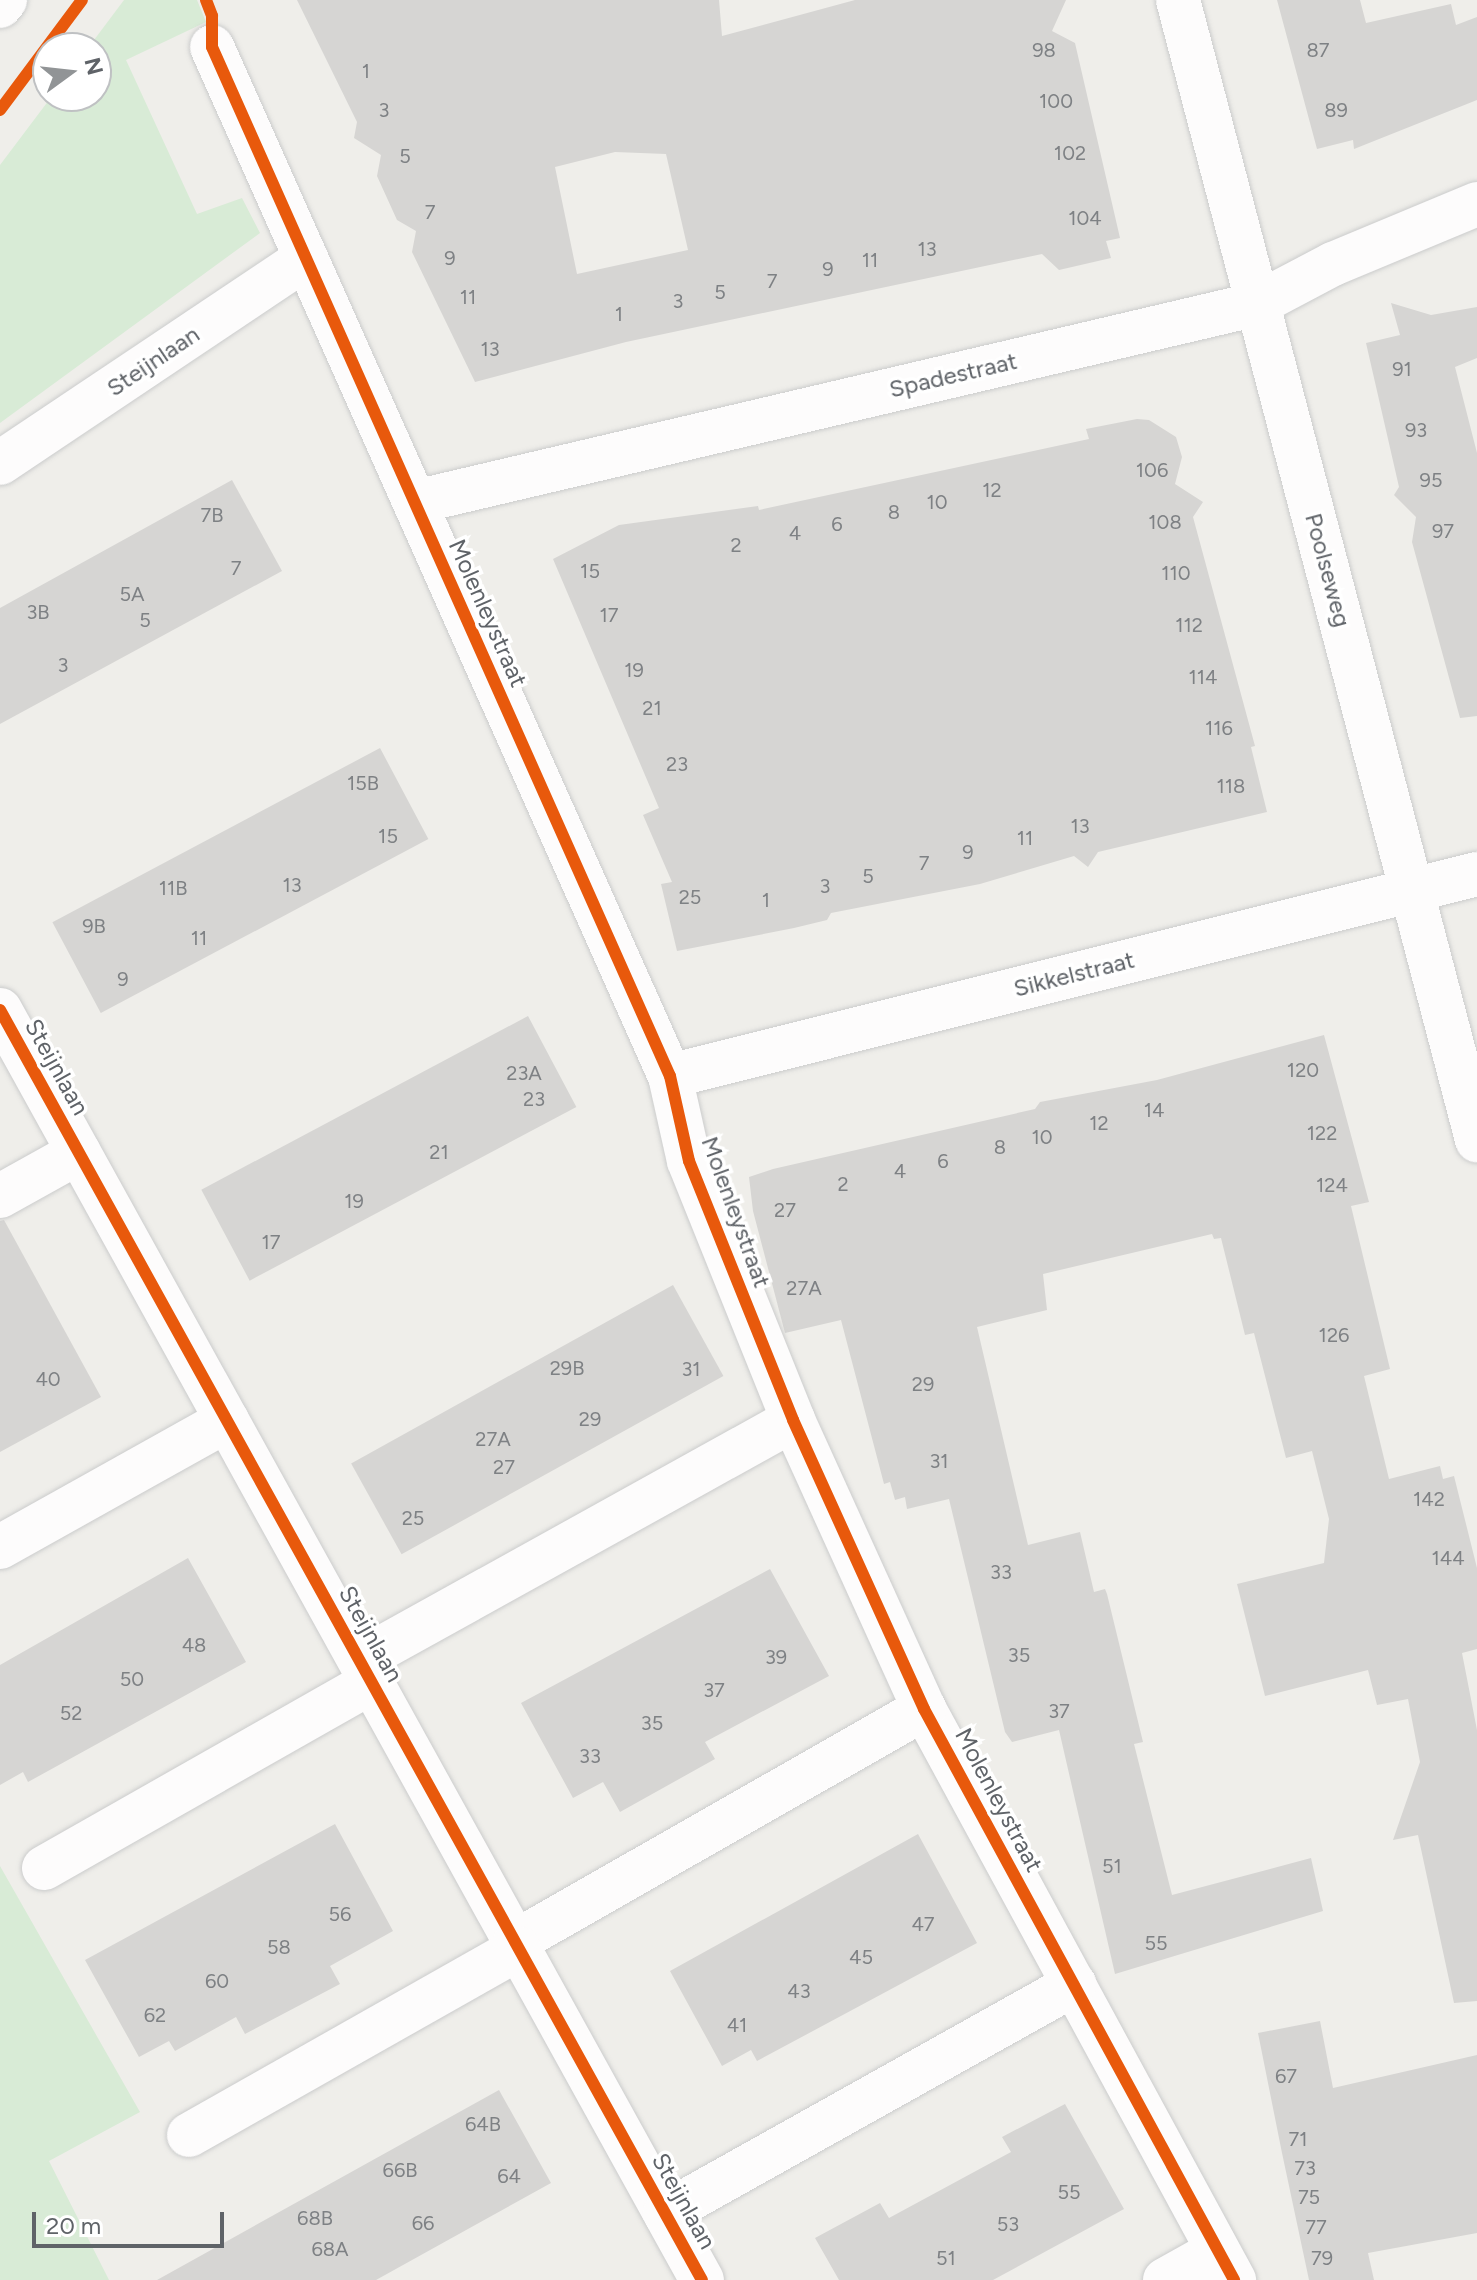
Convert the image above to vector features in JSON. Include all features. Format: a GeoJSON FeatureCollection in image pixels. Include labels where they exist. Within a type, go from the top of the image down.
{"type":"FeatureCollection","features":[{"type":"Feature","properties":{"kind":"street"},"geometry":{"type":"LineString","coordinates":[[0,6],[5,0]]}},
{"type":"Feature","properties":{"kind":"street","name":"Poolseweg"},"geometry":{"type":"LineString","coordinates":[[1178,0],[1414,889],[1477,1140]]}},
{"type":"Feature","properties":{"kind":"street","name":"Molenleystraat"},"geometry":{"type":"LineString","coordinates":[[212,47],[670,1076],[689,1161],[793,1420],[924,1709],[1225,2265]]}},
{"type":"Feature","properties":{"kind":"street","name":"Spadestraat"},"geometry":{"type":"LineString","coordinates":[[415,502],[1257,304],[1333,264],[1477,204]]}},
{"type":"Feature","properties":{"kind":"street","name":"Steijnlaan"},"geometry":{"type":"LineString","coordinates":[[0,463],[306,258]]}},
{"type":"Feature","properties":{"kind":"street","name":"Sikkelstraat"},"geometry":{"type":"LineString","coordinates":[[670,1076],[1477,874]]}},
{"type":"Feature","properties":{"kind":"street","name":"Steijnlaan"},"geometry":{"type":"LineString","coordinates":[[0,1010],[702,2280]]}},
{"type":"Feature","properties":{"kind":"street","name":"Steijnlaan"},"geometry":{"type":"LineString","coordinates":[[0,1196],[79,1152]]}},
{"type":"Feature","properties":{"kind":"street"},"geometry":{"type":"LineString","coordinates":[[0,1547],[227,1420]]}},
{"type":"Feature","properties":{"kind":"street","name":"Steijnlaan"},"geometry":{"type":"LineString","coordinates":[[44,1868],[366,1671],[793,1420]]}},
{"type":"Feature","properties":{"kind":"street"},"geometry":{"type":"LineString","coordinates":[[189,2135],[924,1709]]}},
{"type":"Feature","properties":{"kind":"street","name":"Steijnlaan"},"geometry":{"type":"LineString","coordinates":[[665,2213],[1074,1984]]}},
{"type":"Feature","properties":{"kind":"street"},"geometry":{"type":"LineString","coordinates":[[1165,2280],[1225,2265]]}},
{"type":"Feature","properties":{"kind":"green space"},"geometry":{"type":"Polygon","coordinates":[[[124,0],[197,0],[206,22],[126,60],[197,214],[242,198],[260,233],[0,423],[0,165],[40,112],[112,112],[112,32],[100,32],[124,0]]]}},
{"type":"Feature","properties":{"kind":"green space"},"geometry":{"type":"Polygon","coordinates":[[[0,1866],[140,2112],[49,2161],[109,2280],[0,2280],[0,1866]]]}},
{"type":"Feature","properties":{"kind":"building"},"geometry":{"type":"Polygon","coordinates":[[[297,0],[719,0],[722,36],[855,0],[1066,0],[1052,31],[1075,43],[1120,238],[1106,241],[1111,258],[1059,270],[1042,254],[626,342],[475,382],[412,252],[416,231],[397,220],[377,176],[381,155],[354,138],[357,122],[297,0]],[[615,152],[555,167],[577,274],[688,250],[666,154],[615,152]]]}},
{"type":"Feature","properties":{"kind":"building"},"geometry":{"type":"Polygon","coordinates":[[[1277,0],[1360,0],[1366,23],[1451,4],[1456,25],[1477,17],[1477,100],[1354,149],[1353,140],[1317,149],[1277,0]]]}},
{"type":"Feature","properties":{"kind":"building"},"geometry":{"type":"Polygon","coordinates":[[[1391,303],[1431,315],[1477,307],[1477,358],[1455,367],[1477,453],[1477,716],[1460,718],[1412,542],[1416,517],[1394,495],[1399,487],[1366,343],[1400,335],[1391,303]]]}},
{"type":"Feature","properties":{"kind":"building"},"geometry":{"type":"Polygon","coordinates":[[[1137,419],[1149,420],[1176,437],[1182,457],[1175,484],[1203,502],[1193,517],[1255,746],[1251,747],[1267,812],[1098,852],[1088,867],[1074,856],[980,884],[831,913],[827,920],[677,951],[661,884],[672,882],[643,815],[659,808],[553,559],[619,525],[758,506],[759,510],[1089,439],[1086,429],[1137,419]]]}},
{"type":"Feature","properties":{"kind":"building"},"geometry":{"type":"Polygon","coordinates":[[[232,480],[282,571],[0,724],[0,608],[232,480]]]}},
{"type":"Feature","properties":{"kind":"building"},"geometry":{"type":"Polygon","coordinates":[[[380,748],[428,839],[101,1013],[52,922],[380,748]]]}},
{"type":"Feature","properties":{"kind":"building"},"geometry":{"type":"Polygon","coordinates":[[[528,1016],[576,1107],[250,1281],[201,1190],[528,1016]]]}},
{"type":"Feature","properties":{"kind":"building"},"geometry":{"type":"Polygon","coordinates":[[[1324,1035],[1369,1202],[1351,1206],[1390,1369],[1364,1376],[1389,1479],[1440,1466],[1443,1479],[1454,1476],[1477,1568],[1477,1649],[1462,1653],[1477,1730],[1477,2001],[1454,2003],[1418,1835],[1393,1840],[1420,1762],[1408,1699],[1377,1705],[1368,1670],[1265,1696],[1237,1584],[1324,1563],[1329,1519],[1312,1451],[1286,1458],[1254,1333],[1245,1335],[1221,1238],[1214,1239],[1212,1234],[1043,1274],[1047,1310],[977,1327],[1028,1545],[1080,1532],[1094,1592],[1105,1589],[1107,1594],[1143,1742],[1134,1744],[1172,1895],[1311,1858],[1323,1911],[1115,1974],[1059,1730],[1012,1742],[1005,1732],[949,1499],[907,1509],[905,1497],[895,1500],[890,1482],[884,1484],[841,1320],[785,1333],[753,1211],[749,1177],[773,1169],[1035,1109],[1040,1102],[1157,1080],[1324,1035]]]}},
{"type":"Feature","properties":{"kind":"building"},"geometry":{"type":"Polygon","coordinates":[[[4,1220],[101,1397],[0,1452],[0,1221],[4,1220]]]}},
{"type":"Feature","properties":{"kind":"building"},"geometry":{"type":"Polygon","coordinates":[[[673,1285],[723,1376],[402,1554],[351,1463],[673,1285]]]}},
{"type":"Feature","properties":{"kind":"building"},"geometry":{"type":"Polygon","coordinates":[[[188,1558],[246,1662],[28,1782],[23,1772],[0,1785],[0,1665],[188,1558]]]}},
{"type":"Feature","properties":{"kind":"building"},"geometry":{"type":"Polygon","coordinates":[[[770,1569],[829,1676],[705,1742],[715,1759],[620,1812],[603,1782],[573,1798],[521,1703],[770,1569]]]}},
{"type":"Feature","properties":{"kind":"building"},"geometry":{"type":"Polygon","coordinates":[[[335,1824],[393,1931],[330,1966],[340,1984],[245,2034],[236,2017],[175,2051],[169,2041],[139,2057],[85,1960],[335,1824]]]}},
{"type":"Feature","properties":{"kind":"building"},"geometry":{"type":"Polygon","coordinates":[[[918,1834],[977,1943],[757,2061],[751,2050],[722,2066],[670,1971],[918,1834]]]}},
{"type":"Feature","properties":{"kind":"building"},"geometry":{"type":"Polygon","coordinates":[[[1320,2021],[1333,2088],[1477,2055],[1477,2233],[1368,2253],[1374,2280],[1309,2280],[1282,2153],[1258,2033],[1320,2021]]]}},
{"type":"Feature","properties":{"kind":"building"},"geometry":{"type":"Polygon","coordinates":[[[499,2090],[551,2183],[376,2280],[157,2280],[499,2090]]]}},
{"type":"Feature","properties":{"kind":"building"},"geometry":{"type":"Polygon","coordinates":[[[1065,2104],[1124,2209],[993,2280],[839,2280],[815,2238],[880,2203],[889,2218],[1011,2152],[1002,2137],[1065,2104]]]}},
{"type":"Feature","properties":{"kind":"cycle path"},"geometry":{"type":"LineString","coordinates":[[0,110],[82,0]]}},
{"type":"Feature","properties":{"kind":"cycle path"},"geometry":{"type":"LineString","coordinates":[[206,0],[212,16],[212,47],[670,1076],[689,1161],[793,1420],[924,1709],[1234,2280]]}},
{"type":"Feature","properties":{"kind":"cycle path"},"geometry":{"type":"LineString","coordinates":[[0,1010],[702,2280]]}}]}
